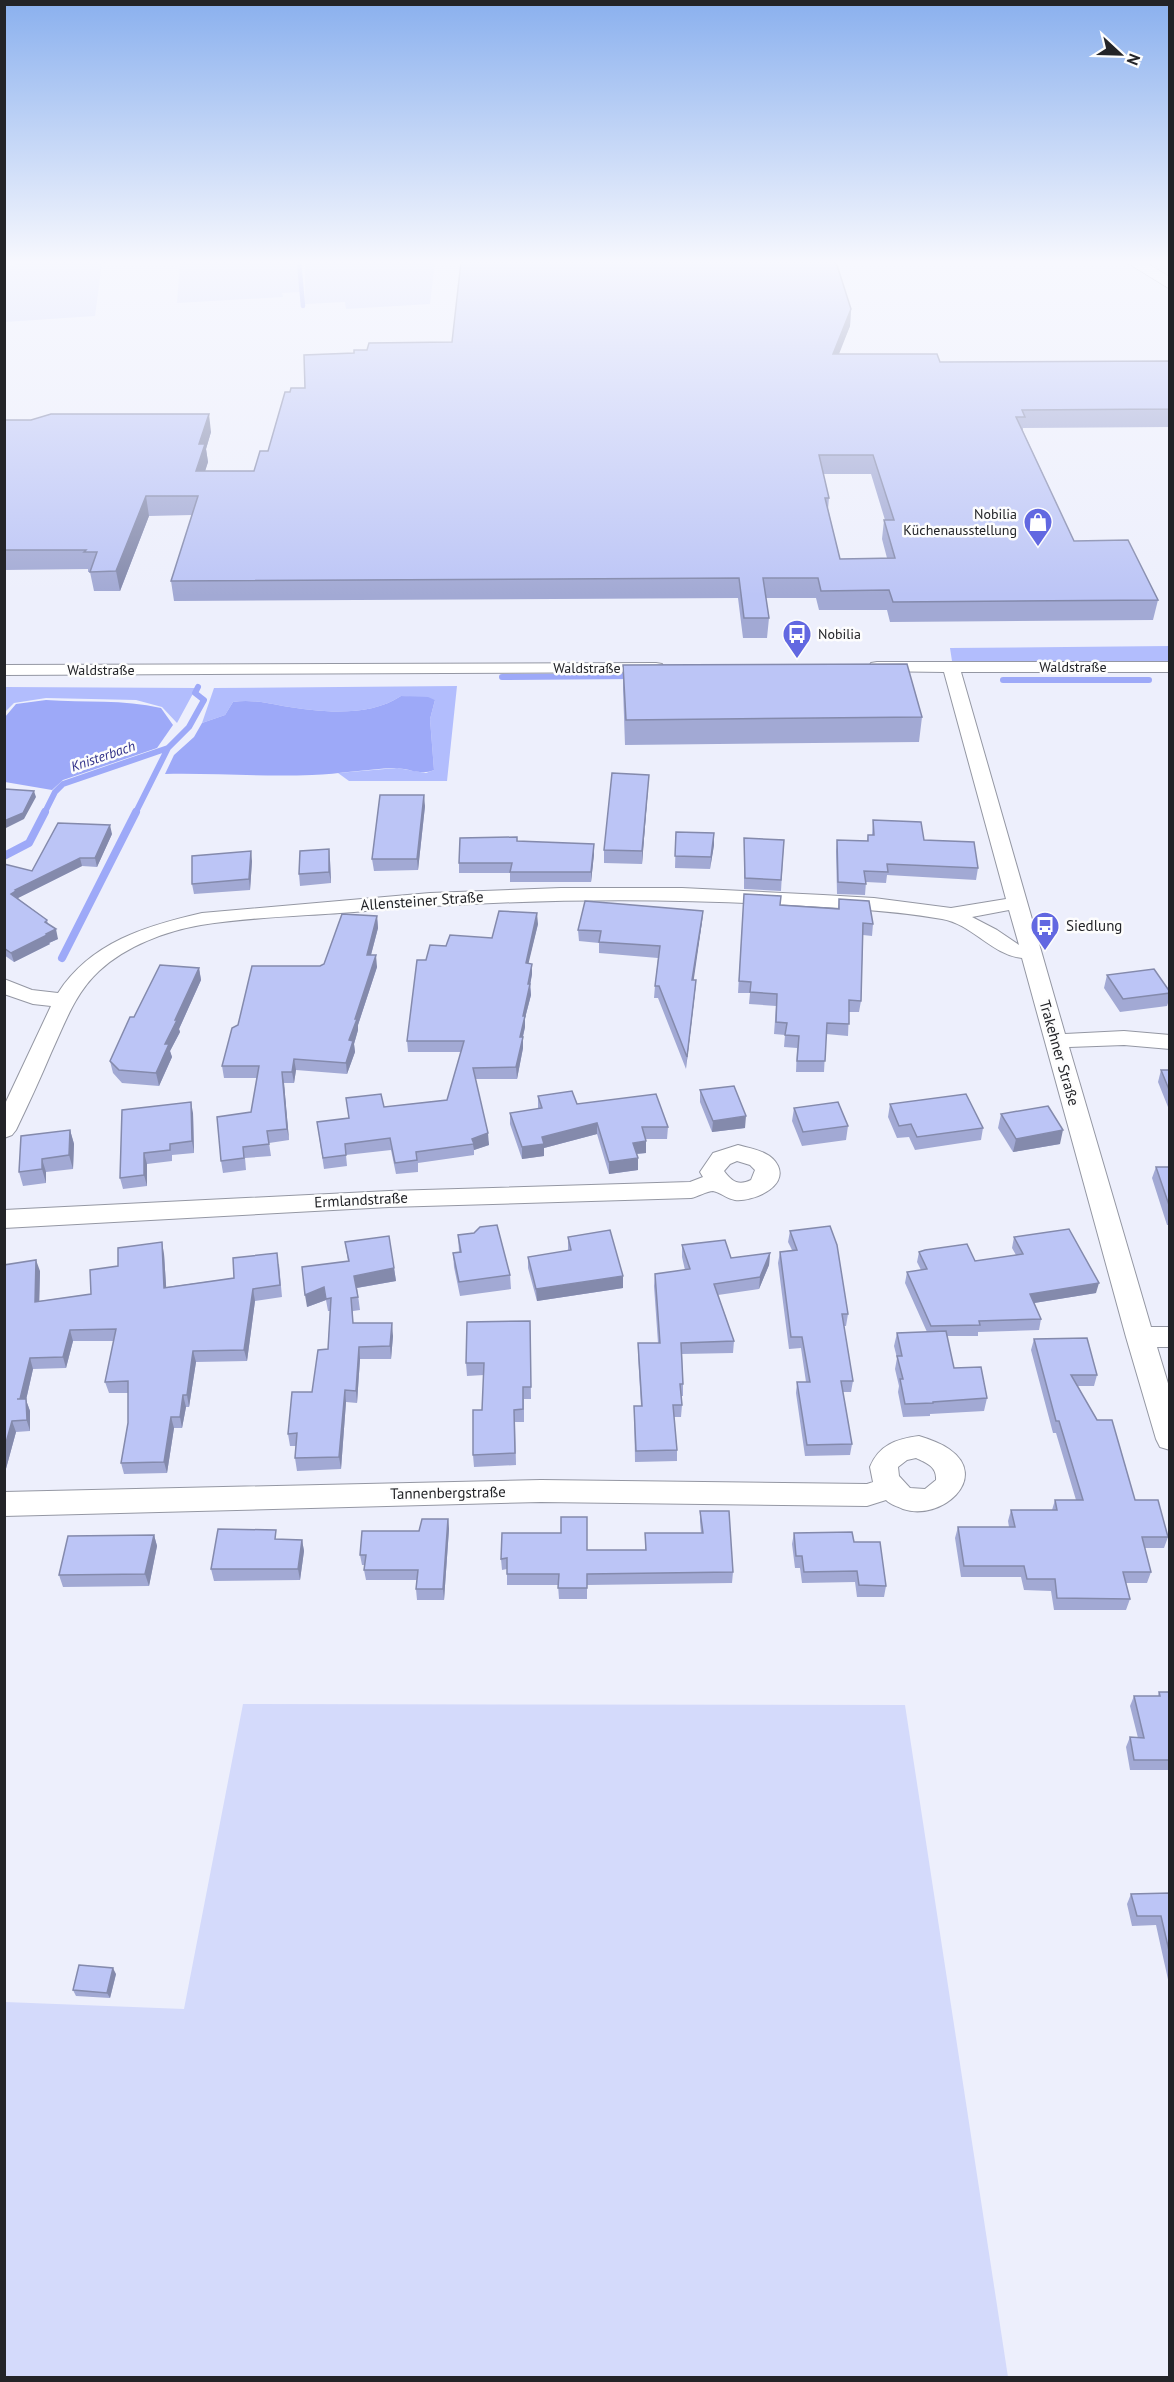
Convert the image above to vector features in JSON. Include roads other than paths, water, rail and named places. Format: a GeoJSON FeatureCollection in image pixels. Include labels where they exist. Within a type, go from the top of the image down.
{"type":"FeatureCollection","features":[{"type":"Feature","properties":{"kind":"street","name":"Waldstraße"},"geometry":{"type":"LineString","coordinates":[[858,667],[1170,667]]}},
{"type":"Feature","properties":{"kind":"street","name":"Trakehner Straße"},"geometry":{"type":"LineString","coordinates":[[951,667],[1139,1337],[1170,1439]]}},
{"type":"Feature","properties":{"kind":"street","name":"Waldstraße"},"geometry":{"type":"LineString","coordinates":[[4,670],[675,668]]}},
{"type":"Feature","properties":{"kind":"street","name":"Allensteiner Straße"},"geometry":{"type":"LineString","coordinates":[[4,1130],[65,1000],[79,979],[114,950],[144,934],[202,919],[430,899],[561,894],[682,894],[813,900],[874,904],[951,914],[1017,903]]}},
{"type":"Feature","properties":{"kind":"street","name":"Allensteiner Straße"},"geometry":{"type":"LineString","coordinates":[[951,914],[990,934],[1014,951],[1031,953]]}},
{"type":"Feature","properties":{"kind":"street"},"geometry":{"type":"LineString","coordinates":[[4,985],[12,990],[49,1000],[65,1000]]}},
{"type":"Feature","properties":{"kind":"street"},"geometry":{"type":"LineString","coordinates":[[1056,1041],[1124,1038],[1170,1042]]}},
{"type":"Feature","properties":{"kind":"street","name":"Ermlandstraße"},"geometry":{"type":"LineString","coordinates":[[4,1219],[389,1199],[691,1190],[716,1182]]}},
{"type":"Feature","properties":{"kind":"street"},"geometry":{"type":"LineString","coordinates":[[1139,1337],[1170,1337]]}},
{"type":"Feature","properties":{"kind":"street","name":"Tannenbergstraße"},"geometry":{"type":"LineString","coordinates":[[4,1504],[541,1491],[867,1495],[890,1488]]}},
{"type":"Feature","properties":{"kind":"water"},"geometry":{"type":"Polygon","coordinates":[[[401,696],[428,697],[435,700],[430,719],[434,770],[420,772],[394,768],[294,775],[165,774],[174,755],[194,737],[202,723],[225,715],[233,702],[252,701],[343,712],[374,708],[401,696]]]}},
{"type":"Feature","properties":{"kind":"water"},"geometry":{"type":"Polygon","coordinates":[[[46,700],[147,705],[161,708],[173,725],[157,748],[63,780],[52,790],[5,782],[5,717],[16,704],[46,700]]]}},
{"type":"Feature","properties":{"kind":"waterway"},"geometry":{"type":"LineString","coordinates":[[502,677],[635,676]]}},
{"type":"Feature","properties":{"kind":"waterway"},"geometry":{"type":"LineString","coordinates":[[1003,680],[1149,680]]}},
{"type":"Feature","properties":{"kind":"waterway","name":"Knisterbach"},"geometry":{"type":"LineString","coordinates":[[168,748],[189,727],[204,700],[195,693],[198,687]]}},
{"type":"Feature","properties":{"kind":"waterway","name":"Knisterbach"},"geometry":{"type":"LineString","coordinates":[[45,812],[55,792],[63,784],[168,748]]}},
{"type":"Feature","properties":{"kind":"waterway"},"geometry":{"type":"LineString","coordinates":[[136,812],[168,748]]}},
{"type":"Feature","properties":{"kind":"waterway","name":"Knisterbach"},"geometry":{"type":"LineString","coordinates":[[4,856],[29,843],[45,812]]}},
{"type":"Feature","properties":{"kind":"waterway"},"geometry":{"type":"LineString","coordinates":[[62,958],[136,812]]}},
{"type":"Feature","properties":{"kind":"place","name":"Nobilia Küchenausstellung"},"geometry":{"type":"Point","coordinates":[1038,548]}},
{"type":"Feature","properties":{"kind":"place","name":"Nobilia"},"geometry":{"type":"Point","coordinates":[797,660]}},
{"type":"Feature","properties":{"kind":"place","name":"Siedlung"},"geometry":{"type":"Point","coordinates":[1045,952]}}]}
